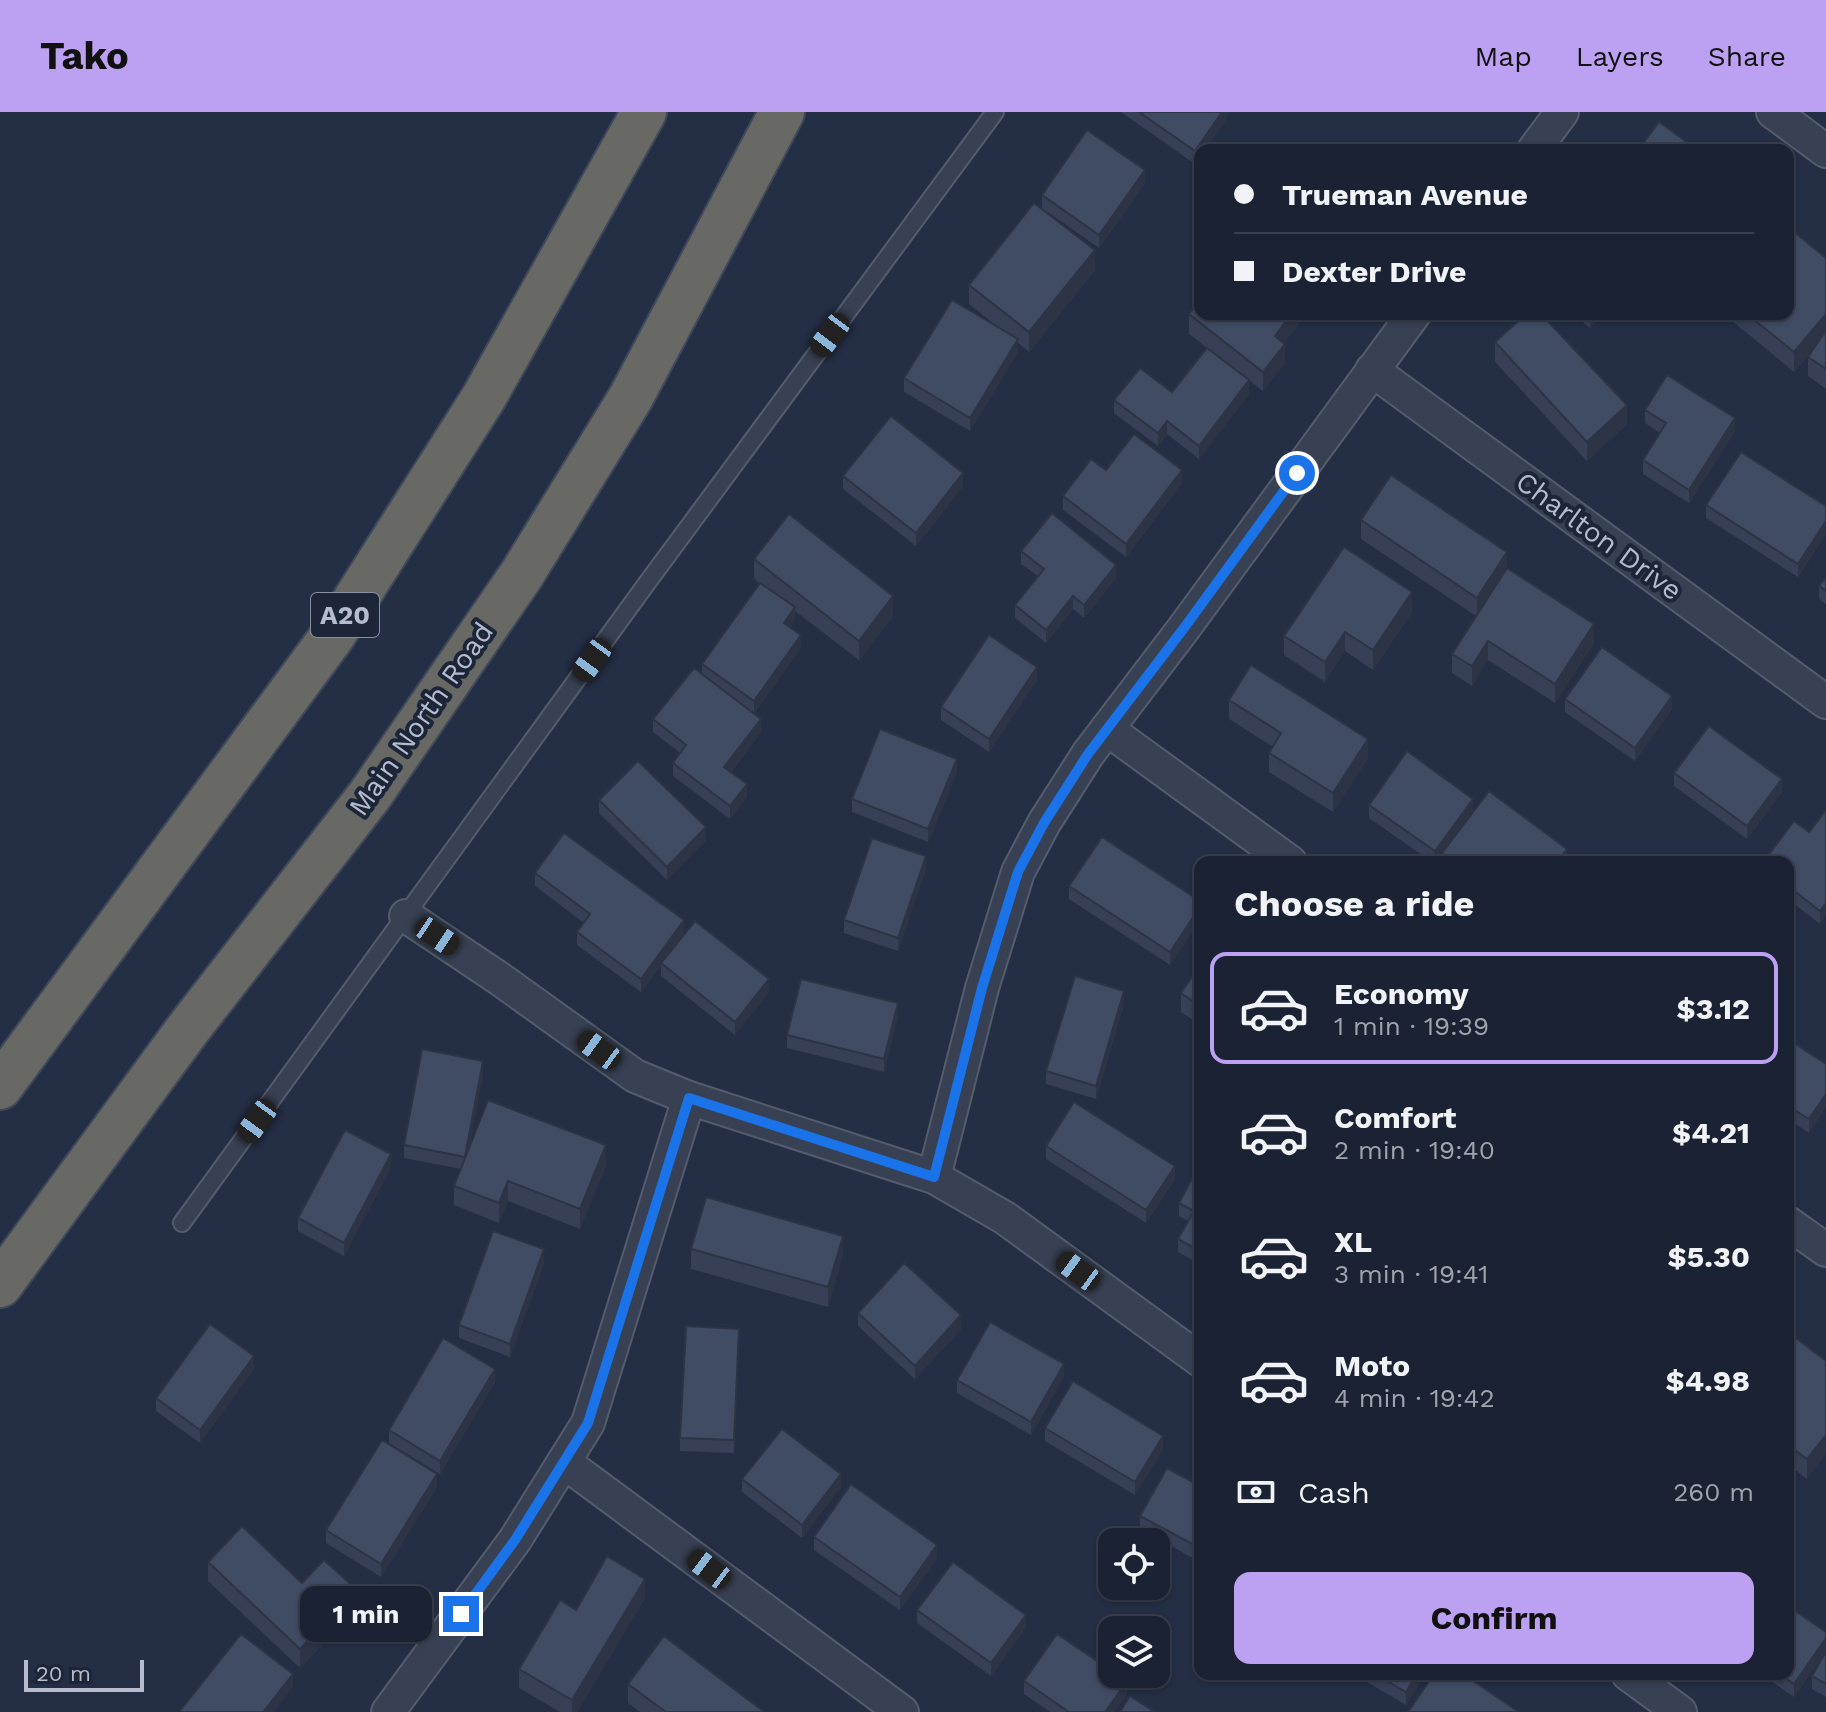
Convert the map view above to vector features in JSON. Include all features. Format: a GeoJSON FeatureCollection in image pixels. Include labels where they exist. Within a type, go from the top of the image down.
{"type":"FeatureCollection","features":[{"type":"Feature","properties":{"kind":"highway","name":"A20"},"geometry":{"type":"LineString","coordinates":[[0,1087],[333,635],[484,397],[644,112]]}},
{"type":"Feature","properties":{"kind":"highway","name":"Main North Road"},"geometry":{"type":"LineString","coordinates":[[0,1285],[188,1029],[370,795],[522,574],[631,397],[782,112]]}},
{"type":"Feature","properties":{"kind":"street"},"geometry":{"type":"LineString","coordinates":[[1538,144],[1562,112]]}},
{"type":"Feature","properties":{"kind":"street"},"geometry":{"type":"LineString","coordinates":[[1773,112],[1826,151]]}},
{"type":"Feature","properties":{"kind":"street"},"geometry":{"type":"LineString","coordinates":[[934,1177],[982,988],[1018,872],[1044,823],[1088,754],[1410,320]]}},
{"type":"Feature","properties":{"kind":"street","name":"Charlton Drive"},"geometry":{"type":"LineString","coordinates":[[1372,370],[1826,702]]}},
{"type":"Feature","properties":{"kind":"street"},"geometry":{"type":"LineString","coordinates":[[1107,729],[1282,856]]}},
{"type":"Feature","properties":{"kind":"street"},"geometry":{"type":"LineString","coordinates":[[406,916],[635,1076],[689,1098],[934,1177],[1005,1218],[1194,1356]]}},
{"type":"Feature","properties":{"kind":"street"},"geometry":{"type":"LineString","coordinates":[[388,1712],[515,1540],[588,1423],[689,1098]]}},
{"type":"Feature","properties":{"kind":"street"},"geometry":{"type":"LineString","coordinates":[[1794,1227],[1826,1250]]}},
{"type":"Feature","properties":{"kind":"street"},"geometry":{"type":"LineString","coordinates":[[564,1462],[902,1712]]}},
{"type":"Feature","properties":{"kind":"street"},"geometry":{"type":"LineString","coordinates":[[1636,1680],[1680,1712]]}},
{"type":"Feature","properties":{"kind":"lane"},"geometry":{"type":"LineString","coordinates":[[182,1223],[995,112]]}},
{"type":"Feature","properties":{"kind":"building"},"geometry":{"type":"Polygon","coordinates":[[[1139,112],[1222,112],[1200,144],[1194,144],[1194,150],[1139,112]]]}},
{"type":"Feature","properties":{"kind":"building"},"geometry":{"type":"Polygon","coordinates":[[[1659,122],[1690,144],[1642,144],[1659,122]]]}},
{"type":"Feature","properties":{"kind":"building"},"geometry":{"type":"Polygon","coordinates":[[[1087,130],[1145,170],[1099,235],[1042,195],[1087,130]]]}},
{"type":"Feature","properties":{"kind":"building"},"geometry":{"type":"Polygon","coordinates":[[[1034,203],[1095,250],[1029,332],[969,285],[1034,203]]]}},
{"type":"Feature","properties":{"kind":"building"},"geometry":{"type":"Polygon","coordinates":[[[1794,232],[1826,258],[1826,314],[1794,352],[1754,320],[1794,320],[1794,232]]]}},
{"type":"Feature","properties":{"kind":"building"},"geometry":{"type":"Polygon","coordinates":[[[952,300],[1018,339],[970,418],[904,378],[952,300]]]}},
{"type":"Feature","properties":{"kind":"building"},"geometry":{"type":"Polygon","coordinates":[[[1197,320],[1287,320],[1275,336],[1285,344],[1263,372],[1197,320]]]}},
{"type":"Feature","properties":{"kind":"building"},"geometry":{"type":"Polygon","coordinates":[[[1519,320],[1547,320],[1627,405],[1587,442],[1495,342],[1519,320]]]}},
{"type":"Feature","properties":{"kind":"building"},"geometry":{"type":"Polygon","coordinates":[[[1826,330],[1826,369],[1808,357],[1826,330]]]}},
{"type":"Feature","properties":{"kind":"building"},"geometry":{"type":"Polygon","coordinates":[[[1207,348],[1249,380],[1199,446],[1167,421],[1158,433],[1114,400],[1140,368],[1172,392],[1207,348]]]}},
{"type":"Feature","properties":{"kind":"building"},"geometry":{"type":"Polygon","coordinates":[[[1667,375],[1735,418],[1689,490],[1643,460],[1666,423],[1645,410],[1667,375]]]}},
{"type":"Feature","properties":{"kind":"building"},"geometry":{"type":"Polygon","coordinates":[[[891,416],[963,473],[916,533],[843,476],[891,416]]]}},
{"type":"Feature","properties":{"kind":"building"},"geometry":{"type":"Polygon","coordinates":[[[1134,434],[1182,470],[1126,544],[1063,496],[1091,459],[1106,470],[1134,434]]]}},
{"type":"Feature","properties":{"kind":"building"},"geometry":{"type":"Polygon","coordinates":[[[1741,452],[1826,506],[1826,521],[1798,564],[1706,505],[1741,452]]]}},
{"type":"Feature","properties":{"kind":"building"},"geometry":{"type":"Polygon","coordinates":[[[1391,475],[1507,552],[1477,598],[1361,520],[1391,475]]]}},
{"type":"Feature","properties":{"kind":"building"},"geometry":{"type":"Polygon","coordinates":[[[1052,513],[1116,565],[1084,605],[1073,596],[1046,630],[1015,605],[1044,569],[1021,551],[1052,513]]]}},
{"type":"Feature","properties":{"kind":"building"},"geometry":{"type":"Polygon","coordinates":[[[789,514],[893,596],[859,641],[754,559],[789,514]]]}},
{"type":"Feature","properties":{"kind":"building"},"geometry":{"type":"Polygon","coordinates":[[[1344,547],[1412,592],[1373,650],[1345,632],[1325,662],[1284,636],[1344,547]]]}},
{"type":"Feature","properties":{"kind":"building"},"geometry":{"type":"Polygon","coordinates":[[[1507,568],[1594,624],[1555,684],[1488,641],[1472,666],[1452,654],[1507,568]]]}},
{"type":"Feature","properties":{"kind":"building"},"geometry":{"type":"Polygon","coordinates":[[[1826,577],[1826,591],[1819,586],[1826,577]]]}},
{"type":"Feature","properties":{"kind":"building"},"geometry":{"type":"Polygon","coordinates":[[[760,583],[795,607],[784,623],[801,635],[754,701],[702,664],[760,583]]]}},
{"type":"Feature","properties":{"kind":"building"},"geometry":{"type":"Polygon","coordinates":[[[989,635],[1037,667],[989,739],[941,707],[989,635]]]}},
{"type":"Feature","properties":{"kind":"building"},"geometry":{"type":"Polygon","coordinates":[[[1602,647],[1672,696],[1635,748],[1565,699],[1602,647]]]}},
{"type":"Feature","properties":{"kind":"building"},"geometry":{"type":"Polygon","coordinates":[[[1251,665],[1368,739],[1333,793],[1269,753],[1281,733],[1229,700],[1251,665]]]}},
{"type":"Feature","properties":{"kind":"building"},"geometry":{"type":"Polygon","coordinates":[[[694,668],[761,719],[724,767],[747,784],[730,806],[673,763],[686,745],[653,719],[694,668]]]}},
{"type":"Feature","properties":{"kind":"building"},"geometry":{"type":"Polygon","coordinates":[[[1709,726],[1782,779],[1747,826],[1674,773],[1709,726]]]}},
{"type":"Feature","properties":{"kind":"building"},"geometry":{"type":"Polygon","coordinates":[[[880,729],[957,759],[928,829],[852,799],[880,729]]]}},
{"type":"Feature","properties":{"kind":"building"},"geometry":{"type":"Polygon","coordinates":[[[1407,751],[1473,799],[1435,851],[1369,805],[1407,751]]]}},
{"type":"Feature","properties":{"kind":"building"},"geometry":{"type":"Polygon","coordinates":[[[638,761],[706,827],[667,867],[599,800],[638,761]]]}},
{"type":"Feature","properties":{"kind":"building"},"geometry":{"type":"Polygon","coordinates":[[[1489,791],[1567,849],[1562,856],[1446,856],[1442,853],[1489,791]]]}},
{"type":"Feature","properties":{"kind":"building"},"geometry":{"type":"Polygon","coordinates":[[[1826,810],[1826,903],[1820,911],[1794,891],[1794,856],[1768,856],[1794,821],[1809,832],[1826,810]]]}},
{"type":"Feature","properties":{"kind":"building"},"geometry":{"type":"Polygon","coordinates":[[[564,833],[684,920],[641,979],[577,932],[590,914],[535,873],[564,833]]]}},
{"type":"Feature","properties":{"kind":"building"},"geometry":{"type":"Polygon","coordinates":[[[1102,837],[1194,897],[1194,916],[1170,952],[1069,886],[1102,837]]]}},
{"type":"Feature","properties":{"kind":"building"},"geometry":{"type":"Polygon","coordinates":[[[872,838],[926,856],[898,938],[844,920],[872,838]]]}},
{"type":"Feature","properties":{"kind":"building"},"geometry":{"type":"Polygon","coordinates":[[[695,921],[769,979],[735,1022],[661,963],[695,921]]]}},
{"type":"Feature","properties":{"kind":"building"},"geometry":{"type":"Polygon","coordinates":[[[1194,974],[1194,1002],[1181,993],[1194,974]]]}},
{"type":"Feature","properties":{"kind":"building"},"geometry":{"type":"Polygon","coordinates":[[[1075,976],[1124,991],[1096,1086],[1046,1071],[1075,976]]]}},
{"type":"Feature","properties":{"kind":"building"},"geometry":{"type":"Polygon","coordinates":[[[801,979],[898,1003],[884,1059],[787,1035],[801,979]]]}},
{"type":"Feature","properties":{"kind":"building"},"geometry":{"type":"Polygon","coordinates":[[[1794,1043],[1826,1064],[1826,1094],[1809,1119],[1794,1110],[1794,1043]]]}},
{"type":"Feature","properties":{"kind":"building"},"geometry":{"type":"Polygon","coordinates":[[[422,1049],[483,1061],[465,1157],[404,1145],[422,1049]]]}},
{"type":"Feature","properties":{"kind":"building"},"geometry":{"type":"Polygon","coordinates":[[[488,1100],[606,1145],[580,1209],[508,1181],[499,1203],[454,1186],[488,1100]]]}},
{"type":"Feature","properties":{"kind":"building"},"geometry":{"type":"Polygon","coordinates":[[[1074,1102],[1175,1166],[1146,1210],[1046,1146],[1074,1102]]]}},
{"type":"Feature","properties":{"kind":"building"},"geometry":{"type":"Polygon","coordinates":[[[345,1130],[391,1154],[344,1243],[298,1218],[345,1130]]]}},
{"type":"Feature","properties":{"kind":"building"},"geometry":{"type":"Polygon","coordinates":[[[1194,1175],[1194,1211],[1179,1203],[1194,1175]]]}},
{"type":"Feature","properties":{"kind":"building"},"geometry":{"type":"Polygon","coordinates":[[[706,1197],[843,1236],[828,1287],[691,1249],[706,1197]]]}},
{"type":"Feature","properties":{"kind":"building"},"geometry":{"type":"Polygon","coordinates":[[[1194,1211],[1194,1248],[1178,1239],[1194,1211]]]}},
{"type":"Feature","properties":{"kind":"building"},"geometry":{"type":"Polygon","coordinates":[[[493,1231],[544,1249],[510,1344],[459,1325],[493,1231]]]}},
{"type":"Feature","properties":{"kind":"building"},"geometry":{"type":"Polygon","coordinates":[[[904,1263],[961,1315],[915,1366],[858,1313],[904,1263]]]}},
{"type":"Feature","properties":{"kind":"building"},"geometry":{"type":"Polygon","coordinates":[[[990,1322],[1064,1364],[1031,1422],[957,1380],[990,1322]]]}},
{"type":"Feature","properties":{"kind":"building"},"geometry":{"type":"Polygon","coordinates":[[[210,1324],[254,1356],[200,1430],[156,1398],[210,1324]]]}},
{"type":"Feature","properties":{"kind":"building"},"geometry":{"type":"Polygon","coordinates":[[[686,1326],[739,1329],[734,1440],[680,1438],[686,1326]]]}},
{"type":"Feature","properties":{"kind":"building"},"geometry":{"type":"Polygon","coordinates":[[[1794,1337],[1826,1361],[1826,1435],[1807,1459],[1794,1449],[1794,1337]]]}},
{"type":"Feature","properties":{"kind":"building"},"geometry":{"type":"Polygon","coordinates":[[[443,1338],[495,1369],[440,1461],[389,1430],[443,1338]]]}},
{"type":"Feature","properties":{"kind":"building"},"geometry":{"type":"Polygon","coordinates":[[[1073,1381],[1163,1436],[1135,1482],[1045,1428],[1073,1381]]]}},
{"type":"Feature","properties":{"kind":"building"},"geometry":{"type":"Polygon","coordinates":[[[782,1429],[841,1474],[802,1525],[742,1479],[782,1429]]]}},
{"type":"Feature","properties":{"kind":"building"},"geometry":{"type":"Polygon","coordinates":[[[382,1440],[437,1474],[381,1564],[326,1530],[382,1440]]]}},
{"type":"Feature","properties":{"kind":"building"},"geometry":{"type":"Polygon","coordinates":[[[1167,1468],[1194,1483],[1194,1545],[1170,1532],[1170,1528],[1162,1528],[1140,1516],[1167,1468]]]}},
{"type":"Feature","properties":{"kind":"building"},"geometry":{"type":"Polygon","coordinates":[[[851,1484],[937,1545],[900,1597],[814,1537],[851,1484]]]}},
{"type":"Feature","properties":{"kind":"building"},"geometry":{"type":"Polygon","coordinates":[[[242,1526],[302,1583],[324,1560],[357,1590],[300,1649],[208,1562],[242,1526]]]}},
{"type":"Feature","properties":{"kind":"building"},"geometry":{"type":"Polygon","coordinates":[[[607,1556],[645,1579],[572,1700],[519,1669],[560,1600],[576,1610],[607,1556]]]}},
{"type":"Feature","properties":{"kind":"building"},"geometry":{"type":"Polygon","coordinates":[[[953,1562],[1026,1615],[991,1663],[917,1610],[953,1562]]]}},
{"type":"Feature","properties":{"kind":"building"},"geometry":{"type":"Polygon","coordinates":[[[1794,1610],[1826,1632],[1826,1638],[1794,1684],[1788,1680],[1794,1680],[1794,1610]]]}},
{"type":"Feature","properties":{"kind":"building"},"geometry":{"type":"Polygon","coordinates":[[[241,1634],[293,1674],[263,1712],[179,1712],[241,1634]]]}},
{"type":"Feature","properties":{"kind":"building"},"geometry":{"type":"Polygon","coordinates":[[[1057,1634],[1098,1662],[1098,1688],[1122,1688],[1105,1712],[1069,1712],[1024,1681],[1057,1634]]]}},
{"type":"Feature","properties":{"kind":"building"},"geometry":{"type":"Polygon","coordinates":[[[664,1636],[763,1712],[666,1712],[628,1684],[664,1636]]]}},
{"type":"Feature","properties":{"kind":"building"},"geometry":{"type":"Polygon","coordinates":[[[1826,1651],[1826,1684],[1812,1676],[1826,1651]]]}},
{"type":"Feature","properties":{"kind":"building"},"geometry":{"type":"Polygon","coordinates":[[[1385,1680],[1413,1680],[1406,1692],[1385,1680]]]}},
{"type":"Feature","properties":{"kind":"building"},"geometry":{"type":"Polygon","coordinates":[[[1430,1680],[1472,1680],[1519,1712],[1408,1712],[1430,1680]]]}},
{"type":"Feature","properties":{"kind":"building"},"geometry":{"type":"Polygon","coordinates":[[[1130,1696],[1155,1712],[1120,1712],[1130,1696]]]}},
{"type":"Feature","properties":{"kind":"route"},"geometry":{"type":"LineString","coordinates":[[461,1614],[515,1540],[588,1423],[689,1098],[934,1177],[982,988],[1018,872],[1044,823],[1088,754],[1297,473]]}}]}
